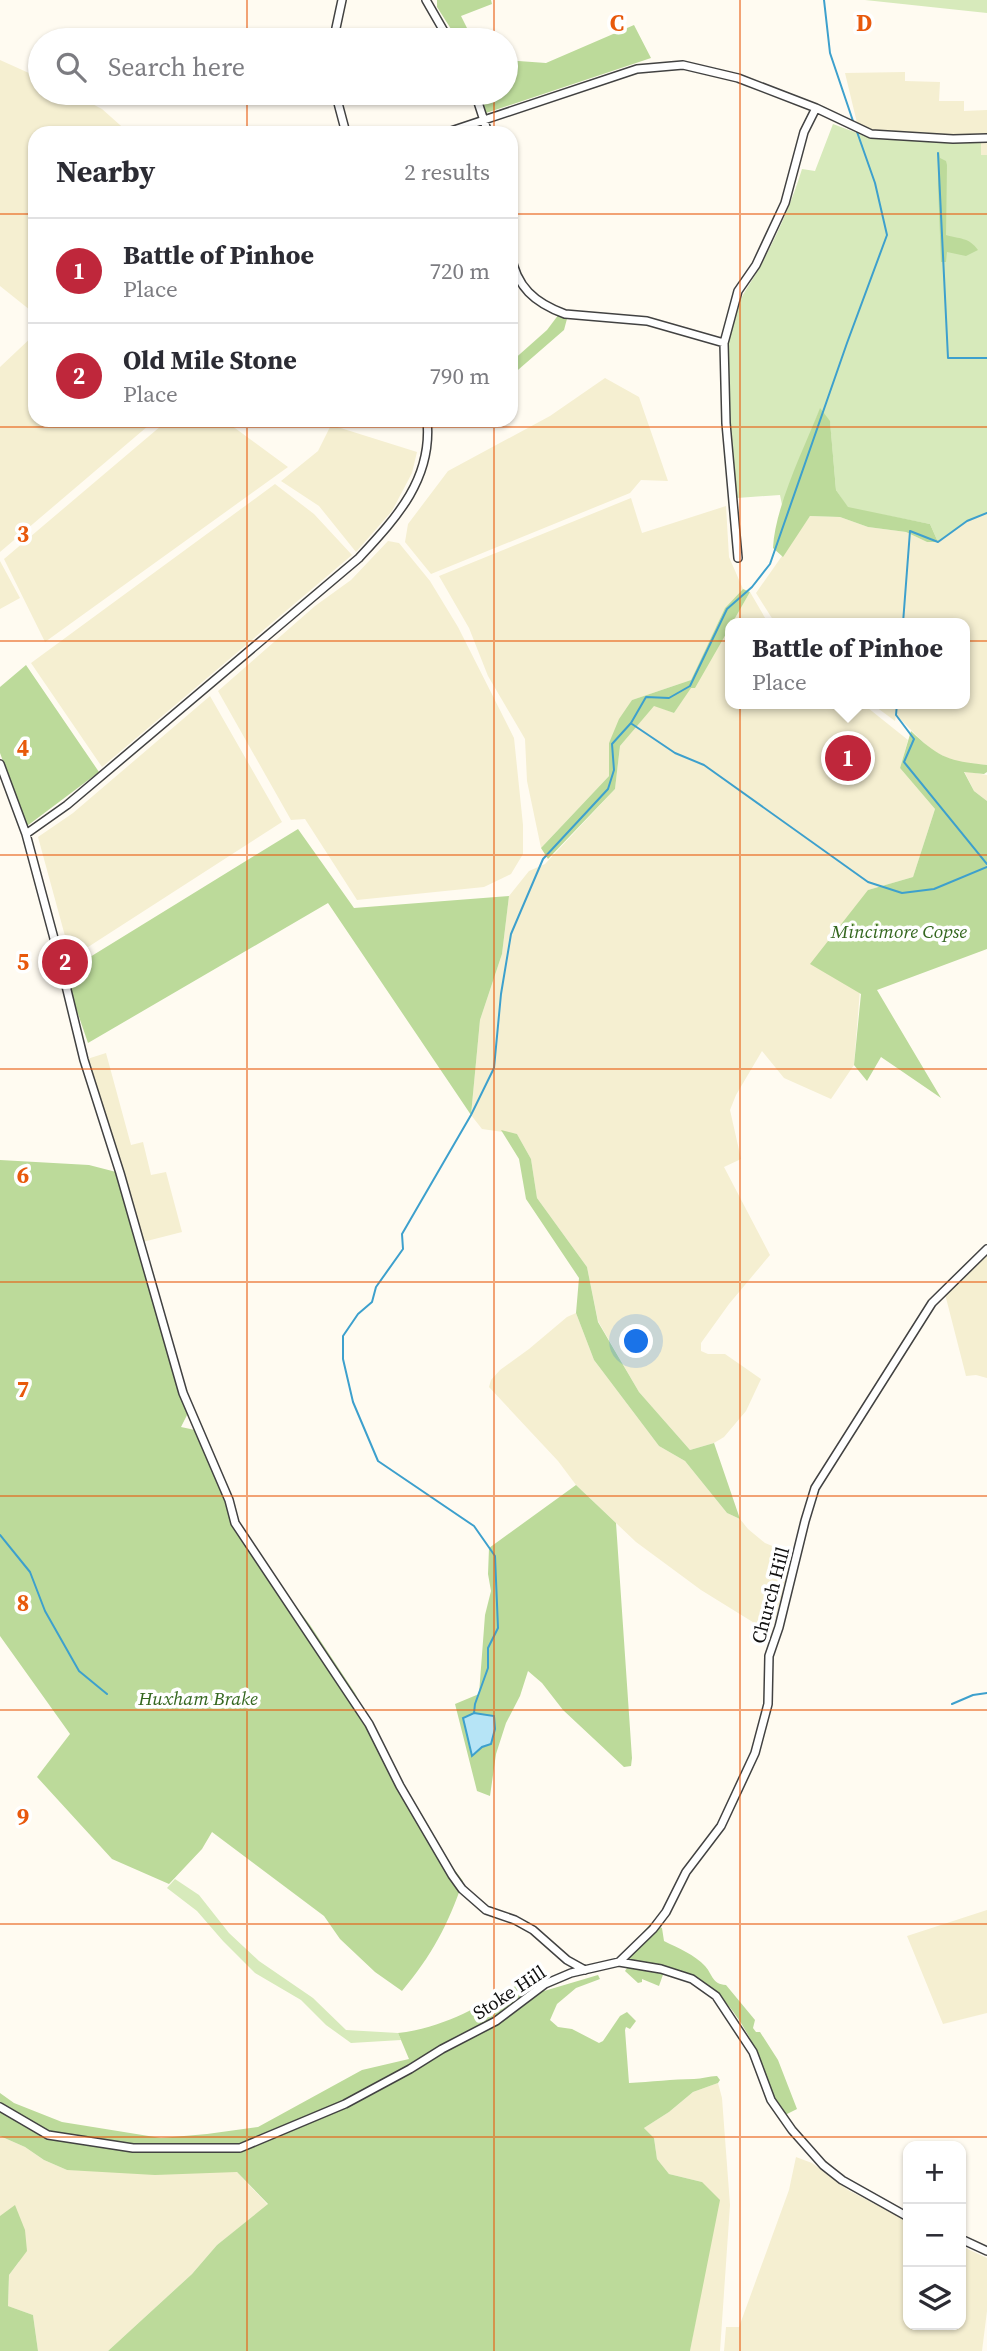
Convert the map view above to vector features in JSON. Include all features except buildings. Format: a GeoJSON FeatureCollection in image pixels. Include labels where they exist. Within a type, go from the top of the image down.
{"type":"FeatureCollection","features":[{"type":"Feature","properties":{"kind":"street"},"geometry":{"type":"LineString","coordinates":[[336,28],[342,0]]}},
{"type":"Feature","properties":{"kind":"street"},"geometry":{"type":"LineString","coordinates":[[426,0],[442,28]]}},
{"type":"Feature","properties":{"kind":"street"},"geometry":{"type":"LineString","coordinates":[[468,126],[637,69],[657,66],[700,68],[738,78],[816,108],[871,134],[953,139],[987,138]]}},
{"type":"Feature","properties":{"kind":"street"},"geometry":{"type":"LineString","coordinates":[[340,105],[344,126]]}},
{"type":"Feature","properties":{"kind":"street"},"geometry":{"type":"LineString","coordinates":[[479,105],[486,126]]}},
{"type":"Feature","properties":{"kind":"street"},"geometry":{"type":"LineString","coordinates":[[738,558],[726,423],[724,343],[738,290],[756,265],[785,203],[804,132],[816,108]]}},
{"type":"Feature","properties":{"kind":"street"},"geometry":{"type":"LineString","coordinates":[[518,281],[537,301],[565,314],[647,321],[724,343]]}},
{"type":"Feature","properties":{"kind":"street"},"geometry":{"type":"LineString","coordinates":[[26,834],[67,805],[359,558],[397,517],[420,476],[429,440],[428,427]]}},
{"type":"Feature","properties":{"kind":"street"},"geometry":{"type":"LineString","coordinates":[[0,764],[26,834],[84,1060],[120,1173],[183,1393],[229,1500],[235,1523],[369,1724],[400,1786],[462,1888],[486,1910],[533,1930],[572,1963],[585,1970]]}},
{"type":"Feature","properties":{"kind":"street","name":"Church Hill"},"geometry":{"type":"LineString","coordinates":[[619,1962],[653,1929],[666,1912],[686,1872],[721,1826],[755,1754],[768,1704],[769,1656],[815,1488],[932,1303],[987,1250]]}},
{"type":"Feature","properties":{"kind":"street","name":"Stoke Hill"},"geometry":{"type":"LineString","coordinates":[[0,2107],[48,2135],[133,2148],[240,2148],[345,2104],[496,2021],[545,1984],[571,1973],[619,1962],[661,1969],[692,1979],[716,1996],[753,2052],[771,2100],[792,2130],[823,2165],[858,2190],[903,2214]]}},
{"type":"Feature","properties":{"kind":"street"},"geometry":{"type":"LineString","coordinates":[[571,1973],[572,1963]]}},
{"type":"Feature","properties":{"kind":"street"},"geometry":{"type":"LineString","coordinates":[[966,2241],[987,2251]]}},
{"type":"Feature","properties":{"kind":"shaded area"},"geometry":{"type":"Polygon","coordinates":[[[0,60],[28,73],[28,105],[94,105],[121,126],[28,126],[28,308],[0,286],[0,60]]]}},
{"type":"Feature","properties":{"kind":"shaded area"},"geometry":{"type":"Polygon","coordinates":[[[905,72],[905,81],[940,82],[939,101],[964,101],[964,111],[987,110],[987,155],[981,155],[981,138],[872,134],[858,127],[845,73],[905,72]]]}},
{"type":"Feature","properties":{"kind":"shaded area"},"geometry":{"type":"Polygon","coordinates":[[[28,341],[28,427],[147,427],[0,552],[0,367],[28,341]]]}},
{"type":"Feature","properties":{"kind":"shaded area"},"geometry":{"type":"Polygon","coordinates":[[[605,378],[639,397],[668,481],[641,480],[630,493],[431,574],[405,542],[408,524],[448,471],[550,416],[605,378]]]}},
{"type":"Feature","properties":{"kind":"shaded area"},"geometry":{"type":"Polygon","coordinates":[[[160,427],[234,427],[288,467],[45,642],[4,559],[160,427]]]}},
{"type":"Feature","properties":{"kind":"shaded area"},"geometry":{"type":"Polygon","coordinates":[[[330,427],[337,427],[417,452],[412,473],[392,511],[356,552],[319,506],[281,481],[318,451],[330,427]]]}},
{"type":"Feature","properties":{"kind":"shaded area"},"geometry":{"type":"Polygon","coordinates":[[[275,484],[314,514],[352,555],[102,767],[31,663],[275,484]]]}},
{"type":"Feature","properties":{"kind":"shaded area"},"geometry":{"type":"Polygon","coordinates":[[[631,498],[642,533],[726,506],[729,557],[743,589],[725,608],[691,680],[632,700],[609,743],[609,776],[541,848],[527,781],[525,739],[488,676],[469,628],[439,576],[631,498]]]}},
{"type":"Feature","properties":{"kind":"shaded area"},"geometry":{"type":"Polygon","coordinates":[[[987,513],[987,765],[954,762],[930,749],[896,715],[895,721],[879,709],[970,709],[970,618],[772,618],[756,593],[810,516],[840,517],[868,527],[906,532],[927,542],[938,542],[967,521],[987,513]]]}},
{"type":"Feature","properties":{"kind":"shaded area"},"geometry":{"type":"Polygon","coordinates":[[[388,541],[399,543],[430,581],[458,627],[514,738],[523,825],[523,854],[511,874],[484,887],[357,900],[305,819],[291,820],[218,691],[315,606],[351,580],[388,541]]]}},
{"type":"Feature","properties":{"kind":"shaded area"},"geometry":{"type":"Polygon","coordinates":[[[0,561],[20,598],[0,609],[0,561]]]}},
{"type":"Feature","properties":{"kind":"shaded area"},"geometry":{"type":"Polygon","coordinates":[[[750,592],[765,618],[735,618],[750,592]]]}},
{"type":"Feature","properties":{"kind":"shaded area"},"geometry":{"type":"Polygon","coordinates":[[[725,634],[725,709],[869,709],[908,740],[900,768],[935,809],[913,877],[868,890],[854,1065],[831,1099],[784,1078],[762,1051],[730,1110],[741,1159],[724,1167],[770,1255],[729,1304],[701,1343],[701,1351],[708,1354],[725,1354],[761,1379],[746,1411],[724,1437],[690,1450],[639,1392],[598,1321],[587,1267],[537,1198],[531,1159],[517,1134],[482,1129],[471,1115],[480,1020],[502,954],[509,896],[529,871],[545,864],[615,789],[620,746],[654,705],[674,713],[725,634]]]}},
{"type":"Feature","properties":{"kind":"shaded area"},"geometry":{"type":"Polygon","coordinates":[[[210,696],[282,822],[71,958],[38,837],[73,813],[210,696]]]}},
{"type":"Feature","properties":{"kind":"shaded area"},"geometry":{"type":"Polygon","coordinates":[[[964,771],[987,775],[987,801],[974,791],[964,771]]]}},
{"type":"Feature","properties":{"kind":"shaded area"},"geometry":{"type":"Polygon","coordinates":[[[106,1053],[131,1145],[143,1142],[151,1175],[166,1172],[182,1232],[139,1243],[84,1060],[106,1053]]]}},
{"type":"Feature","properties":{"kind":"shaded area"},"geometry":{"type":"Polygon","coordinates":[[[987,1255],[987,1378],[966,1376],[945,1294],[987,1255]]]}},
{"type":"Feature","properties":{"kind":"shaded area"},"geometry":{"type":"Polygon","coordinates":[[[576,1313],[594,1360],[659,1446],[685,1461],[727,1513],[740,1519],[765,1543],[792,1554],[776,1617],[773,1623],[764,1629],[701,1590],[636,1542],[576,1485],[558,1461],[489,1387],[491,1380],[500,1370],[567,1317],[576,1313]]]}},
{"type":"Feature","properties":{"kind":"shaded area"},"geometry":{"type":"Polygon","coordinates":[[[987,1910],[987,2013],[943,2024],[907,1936],[987,1910]]]}},
{"type":"Feature","properties":{"kind":"shaded area"},"geometry":{"type":"Polygon","coordinates":[[[718,2083],[722,2098],[730,2205],[720,2351],[690,2351],[697,2312],[702,2182],[669,2174],[657,2159],[654,2138],[644,2128],[693,2092],[718,2083]]]}},
{"type":"Feature","properties":{"kind":"shaded area"},"geometry":{"type":"Polygon","coordinates":[[[0,2136],[67,2170],[237,2172],[268,2205],[217,2245],[192,2274],[108,2351],[38,2351],[33,2315],[8,2306],[9,2275],[19,2262],[0,2216],[0,2136]]]}},
{"type":"Feature","properties":{"kind":"shaded area"},"geometry":{"type":"Polygon","coordinates":[[[796,2157],[812,2163],[848,2190],[903,2218],[903,2330],[966,2330],[966,2248],[987,2258],[987,2311],[982,2351],[724,2351],[726,2327],[739,2327],[789,2190],[796,2157]]]}},
{"type":"Feature","properties":{"kind":"green space"},"geometry":{"type":"Polygon","coordinates":[[[437,0],[491,0],[492,4],[461,16],[467,28],[450,28],[437,7],[437,0]]]}},
{"type":"Feature","properties":{"kind":"green space"},"geometry":{"type":"Polygon","coordinates":[[[865,0],[987,0],[987,13],[865,0]]]}},
{"type":"Feature","properties":{"kind":"green space"},"geometry":{"type":"Polygon","coordinates":[[[634,25],[651,58],[518,102],[518,61],[546,63],[634,25]]]}},
{"type":"Feature","properties":{"kind":"green space"},"geometry":{"type":"Polygon","coordinates":[[[484,105],[510,105],[486,113],[484,105]]]}},
{"type":"Feature","properties":{"kind":"green space"},"geometry":{"type":"Polygon","coordinates":[[[833,124],[873,139],[981,141],[981,155],[987,155],[987,513],[967,521],[938,542],[930,524],[848,508],[836,490],[830,422],[820,409],[782,505],[780,495],[737,498],[727,400],[728,350],[732,326],[740,300],[779,229],[802,169],[815,171],[833,124]]]}},
{"type":"Feature","properties":{"kind":"green space"},"geometry":{"type":"Polygon","coordinates":[[[939,150],[940,158],[946,161],[947,165],[946,235],[967,241],[978,250],[966,256],[947,252],[946,262],[941,262],[939,150]]]}},
{"type":"Feature","properties":{"kind":"green space"},"geometry":{"type":"Polygon","coordinates":[[[559,314],[568,315],[564,330],[518,370],[518,356],[547,330],[559,314]]]}},
{"type":"Feature","properties":{"kind":"green space"},"geometry":{"type":"Polygon","coordinates":[[[820,408],[830,421],[836,490],[848,507],[930,524],[938,542],[927,542],[906,532],[868,527],[840,517],[810,516],[783,557],[773,548],[785,496],[820,408]]]}},
{"type":"Feature","properties":{"kind":"green space"},"geometry":{"type":"Polygon","coordinates":[[[743,589],[750,592],[735,618],[725,618],[725,636],[695,688],[691,688],[674,713],[654,706],[620,746],[615,789],[548,859],[541,848],[609,776],[609,743],[619,719],[632,700],[691,680],[725,608],[743,589]]]}},
{"type":"Feature","properties":{"kind":"green space"},"geometry":{"type":"Polygon","coordinates":[[[26,665],[99,772],[27,826],[0,753],[0,687],[26,665]]]}},
{"type":"Feature","properties":{"kind":"green space","name":"Mincimore Copse"},"geometry":{"type":"Polygon","coordinates":[[[911,731],[945,757],[987,765],[987,772],[984,774],[964,772],[974,791],[987,801],[987,949],[877,990],[941,1098],[881,1057],[867,1081],[854,1065],[861,994],[810,964],[868,890],[913,877],[935,809],[900,768],[911,731]]]}},
{"type":"Feature","properties":{"kind":"green space"},"geometry":{"type":"Polygon","coordinates":[[[298,829],[354,908],[509,896],[502,954],[480,1020],[471,1115],[328,903],[88,1043],[64,973],[298,829]]]}},
{"type":"Feature","properties":{"kind":"green space"},"geometry":{"type":"Polygon","coordinates":[[[501,1130],[517,1134],[531,1159],[537,1198],[587,1267],[598,1322],[639,1392],[690,1450],[714,1443],[740,1519],[727,1513],[685,1461],[659,1446],[594,1360],[576,1313],[579,1278],[526,1199],[519,1159],[501,1130]]]}},
{"type":"Feature","properties":{"kind":"green space","name":"Huxham Brake"},"geometry":{"type":"Polygon","coordinates":[[[0,1160],[89,1165],[120,1173],[188,1413],[181,1427],[195,1430],[238,1521],[272,1575],[310,1625],[355,1693],[426,1832],[463,1881],[438,1939],[402,1991],[375,1972],[340,1939],[324,1916],[212,1832],[202,1849],[169,1884],[112,1859],[37,1777],[70,1734],[0,1636],[0,1160]]]}},
{"type":"Feature","properties":{"kind":"green space"},"geometry":{"type":"Polygon","coordinates":[[[576,1485],[616,1523],[631,1766],[624,1767],[563,1710],[542,1683],[528,1671],[496,1754],[490,1796],[477,1791],[455,1704],[479,1694],[485,1615],[491,1591],[488,1574],[489,1548],[576,1485]]]}},
{"type":"Feature","properties":{"kind":"green space"},"geometry":{"type":"Polygon","coordinates":[[[175,1879],[199,1895],[229,1933],[259,1961],[313,1998],[346,2030],[398,2033],[401,2040],[351,2043],[326,2025],[301,2000],[255,1973],[197,1911],[167,1888],[175,1879]]]}},
{"type":"Feature","properties":{"kind":"green space"},"geometry":{"type":"Polygon","coordinates":[[[651,1923],[662,1928],[664,1941],[696,1958],[715,1981],[726,1985],[755,2020],[753,2028],[760,2032],[778,2060],[797,2109],[785,2115],[771,2092],[745,2030],[730,2008],[712,1989],[691,1975],[666,1966],[659,1986],[642,1979],[642,1982],[638,1983],[625,1971],[629,1965],[622,1957],[651,1923]]]}},
{"type":"Feature","properties":{"kind":"green space"},"geometry":{"type":"Polygon","coordinates":[[[598,1975],[600,1979],[576,1988],[557,2004],[550,2020],[558,2027],[572,2029],[599,2043],[620,2016],[627,2012],[636,2021],[630,2029],[626,2027],[625,2030],[629,2083],[717,2076],[720,2080],[693,2092],[644,2128],[654,2138],[657,2159],[669,2174],[702,2182],[720,2200],[690,2351],[108,2351],[192,2274],[217,2245],[268,2204],[237,2172],[155,2175],[67,2170],[0,2136],[0,2093],[14,2103],[62,2122],[161,2138],[258,2127],[362,2070],[409,2059],[398,2033],[448,2020],[523,1982],[532,1981],[544,1991],[598,1975]]]}},
{"type":"Feature","properties":{"kind":"green space"},"geometry":{"type":"Polygon","coordinates":[[[15,2205],[25,2230],[27,2251],[9,2275],[8,2306],[33,2315],[38,2351],[0,2351],[0,2216],[15,2205]]]}},
{"type":"Feature","properties":{"kind":"water"},"geometry":{"type":"Polygon","coordinates":[[[474,1713],[494,1716],[495,1729],[491,1744],[482,1747],[472,1756],[463,1718],[474,1713]]]}},
{"type":"Feature","properties":{"kind":"waterway"},"geometry":{"type":"LineString","coordinates":[[824,0],[830,53],[854,124]]}},
{"type":"Feature","properties":{"kind":"waterway"},"geometry":{"type":"LineString","coordinates":[[474,1713],[488,1668],[488,1648],[498,1628],[495,1556],[474,1526],[378,1461],[353,1402],[343,1359],[343,1336],[358,1314],[372,1302],[376,1287],[403,1249],[402,1234],[471,1115],[494,1068],[501,994],[511,934],[543,859],[608,789],[614,770],[612,744],[631,723],[646,697],[669,698],[690,686],[727,609],[752,587],[770,564],[887,235],[875,183],[856,129]]}},
{"type":"Feature","properties":{"kind":"waterway"},"geometry":{"type":"LineString","coordinates":[[938,153],[948,358],[987,358]]}},
{"type":"Feature","properties":{"kind":"waterway"},"geometry":{"type":"LineString","coordinates":[[903,618],[910,531],[938,542],[967,521],[987,513]]}},
{"type":"Feature","properties":{"kind":"waterway"},"geometry":{"type":"LineString","coordinates":[[897,709],[896,715],[914,739],[904,762],[987,864]]}},
{"type":"Feature","properties":{"kind":"waterway"},"geometry":{"type":"LineString","coordinates":[[632,724],[675,753],[704,765],[868,882],[902,893],[934,889],[987,867]]}},
{"type":"Feature","properties":{"kind":"waterway"},"geometry":{"type":"LineString","coordinates":[[0,1535],[30,1572],[45,1611],[79,1671],[107,1694]]}},
{"type":"Feature","properties":{"kind":"waterway"},"geometry":{"type":"LineString","coordinates":[[952,1704],[973,1695],[987,1693]]}},
{"type":"Feature","properties":{"kind":"place","name":"Battle of Pinhoe"},"geometry":{"type":"Point","coordinates":[848,758]}},
{"type":"Feature","properties":{"kind":"place","name":"Old Mile Stone"},"geometry":{"type":"Point","coordinates":[65,962]}}]}
